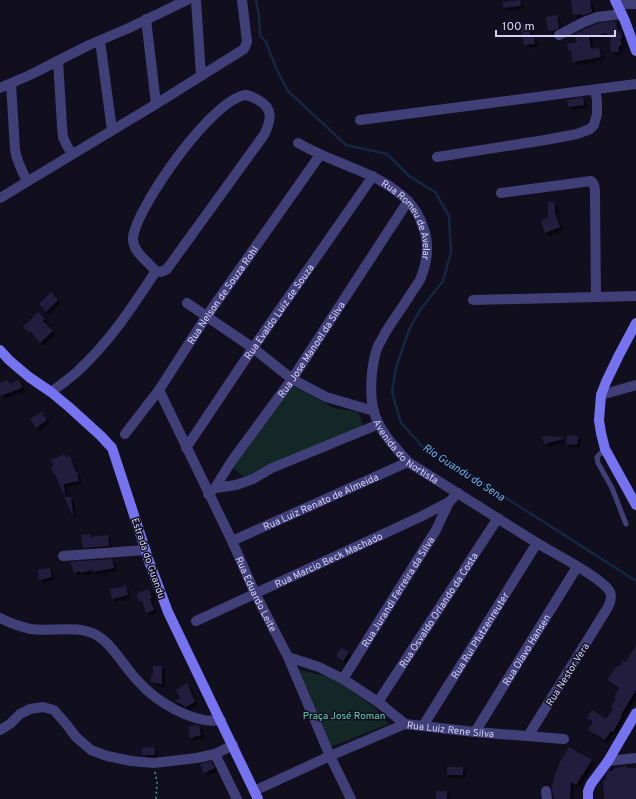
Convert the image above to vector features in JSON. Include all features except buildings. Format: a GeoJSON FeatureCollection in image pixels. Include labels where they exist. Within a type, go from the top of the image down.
{"type":"FeatureCollection","features":[{"type":"Feature","properties":{"kind":"street"},"geometry":{"type":"LineString","coordinates":[[0,88],[186,0]]}},
{"type":"Feature","properties":{"kind":"street"},"geometry":{"type":"LineString","coordinates":[[196,0],[201,76]]}},
{"type":"Feature","properties":{"kind":"street"},"geometry":{"type":"LineString","coordinates":[[0,198],[244,49],[247,42],[242,0]]}},
{"type":"Feature","properties":{"kind":"street"},"geometry":{"type":"LineString","coordinates":[[559,35],[618,6],[636,4]]}},
{"type":"Feature","properties":{"kind":"street"},"geometry":{"type":"LineString","coordinates":[[618,6],[636,51]]}},
{"type":"Feature","properties":{"kind":"street"},"geometry":{"type":"LineString","coordinates":[[146,19],[156,104]]}},
{"type":"Feature","properties":{"kind":"street"},"geometry":{"type":"LineString","coordinates":[[100,40],[112,130]]}},
{"type":"Feature","properties":{"kind":"street"},"geometry":{"type":"LineString","coordinates":[[58,61],[63,137],[72,154]]}},
{"type":"Feature","properties":{"kind":"street"},"geometry":{"type":"LineString","coordinates":[[11,84],[15,150],[20,169],[27,181]]}},
{"type":"Feature","properties":{"kind":"street"},"geometry":{"type":"LineString","coordinates":[[360,120],[636,84]]}},
{"type":"Feature","properties":{"kind":"street"},"geometry":{"type":"LineString","coordinates":[[437,157],[546,140],[577,134],[590,129],[594,126],[597,114],[595,90]]}},
{"type":"Feature","properties":{"kind":"street"},"geometry":{"type":"LineString","coordinates":[[246,95],[263,102],[268,109],[269,119],[268,128],[264,135],[167,269],[161,272],[156,271],[137,251],[133,243],[133,237],[138,220],[146,205],[174,161],[199,131],[225,105],[240,96],[246,95]]}},
{"type":"Feature","properties":{"kind":"street","name":"Rua Romeu de Avelar"},"geometry":{"type":"LineString","coordinates":[[298,143],[320,154],[373,176],[393,189],[408,202],[419,216],[426,234],[427,250],[425,263],[419,280],[378,346],[373,365],[371,389],[374,411]]}},
{"type":"Feature","properties":{"kind":"street","name":"Rua Nelson de Souza Rohl"},"geometry":{"type":"LineString","coordinates":[[124,434],[159,390],[206,317],[320,154]]}},
{"type":"Feature","properties":{"kind":"street","name":"Rua Evaldo Luiz de Souza"},"geometry":{"type":"LineString","coordinates":[[186,448],[253,348],[373,176]]}},
{"type":"Feature","properties":{"kind":"street"},"geometry":{"type":"LineString","coordinates":[[502,193],[591,181],[593,182],[595,185],[596,297]]}},
{"type":"Feature","properties":{"kind":"street","name":"Rua Jose Manoel da Silva"},"geometry":{"type":"LineString","coordinates":[[212,491],[231,462],[292,379],[408,202]]}},
{"type":"Feature","properties":{"kind":"street"},"geometry":{"type":"LineString","coordinates":[[51,392],[79,370],[102,348],[121,323],[156,271]]}},
{"type":"Feature","properties":{"kind":"street"},"geometry":{"type":"LineString","coordinates":[[474,300],[636,296]]}},
{"type":"Feature","properties":{"kind":"street","name":"Avenida do Nortista"},"geometry":{"type":"LineString","coordinates":[[187,303],[253,348],[292,379],[326,397],[374,411],[379,424],[386,435],[395,448],[408,462],[606,586],[610,592],[611,599],[605,612]]}},
{"type":"Feature","properties":{"kind":"street"},"geometry":{"type":"LineString","coordinates":[[636,323],[606,382],[601,396],[599,420],[601,433],[606,448],[636,505]]}},
{"type":"Feature","properties":{"kind":"street","name":"Estrada do Guandu"},"geometry":{"type":"LineString","coordinates":[[0,350],[8,360],[29,378],[51,392],[69,407],[102,436],[112,448],[145,550],[168,612],[256,795]]}},
{"type":"Feature","properties":{"kind":"street"},"geometry":{"type":"LineString","coordinates":[[601,396],[636,384]]}},
{"type":"Feature","properties":{"kind":"street","name":"Rua Eduardo Leite"},"geometry":{"type":"LineString","coordinates":[[159,390],[186,448],[212,491],[232,542],[255,593],[288,657],[330,756],[351,799]]}},
{"type":"Feature","properties":{"kind":"street"},"geometry":{"type":"LineString","coordinates":[[212,491],[253,479],[272,468],[379,424]]}},
{"type":"Feature","properties":{"kind":"street","name":"Rua Luiz Renato de Almeida"},"geometry":{"type":"LineString","coordinates":[[232,542],[408,462]]}},
{"type":"Feature","properties":{"kind":"street","name":"Rua Marcio Beck Machado"},"geometry":{"type":"LineString","coordinates":[[196,621],[420,517],[449,502],[458,493]]}},
{"type":"Feature","properties":{"kind":"street","name":"Rua Jurandi Ferreira da Silva"},"geometry":{"type":"LineString","coordinates":[[343,679],[436,530],[449,502]]}},
{"type":"Feature","properties":{"kind":"street","name":"Rua Osvaldo Orlando da Costa"},"geometry":{"type":"LineString","coordinates":[[378,702],[498,518]]}},
{"type":"Feature","properties":{"kind":"street","name":"Rua Rui Pfutzenreuter"},"geometry":{"type":"LineString","coordinates":[[423,726],[537,543]]}},
{"type":"Feature","properties":{"kind":"street"},"geometry":{"type":"LineString","coordinates":[[63,556],[145,550]]}},
{"type":"Feature","properties":{"kind":"street","name":"Rua Olavo Hansen"},"geometry":{"type":"LineString","coordinates":[[475,732],[577,567]]}},
{"type":"Feature","properties":{"kind":"street","name":"Rua Nestor Vera"},"geometry":{"type":"LineString","coordinates":[[528,736],[605,612]]}},
{"type":"Feature","properties":{"kind":"street"},"geometry":{"type":"LineString","coordinates":[[0,618],[13,624],[31,629],[72,629],[88,632],[98,636],[107,643],[138,683],[166,705],[202,719],[214,721],[221,720]]}},
{"type":"Feature","properties":{"kind":"street"},"geometry":{"type":"LineString","coordinates":[[288,657],[319,667],[343,679],[378,702],[405,724]]}},
{"type":"Feature","properties":{"kind":"street"},"geometry":{"type":"LineString","coordinates":[[0,730],[10,724],[25,711],[43,707],[54,710],[76,737],[91,750],[107,756],[131,761],[154,763],[197,758],[215,754],[233,745]]}},
{"type":"Feature","properties":{"kind":"street"},"geometry":{"type":"LineString","coordinates":[[588,799],[588,791],[591,784],[608,761],[636,713]]}},
{"type":"Feature","properties":{"kind":"street","name":"Rua Luiz Rene Silva"},"geometry":{"type":"LineString","coordinates":[[256,795],[330,756],[405,724],[475,732],[564,739]]}},
{"type":"Feature","properties":{"kind":"street"},"geometry":{"type":"LineString","coordinates":[[215,754],[237,799]]}},
{"type":"Feature","properties":{"kind":"street"},"geometry":{"type":"LineString","coordinates":[[608,761],[636,758]]}},
{"type":"Feature","properties":{"kind":"lane"},"geometry":{"type":"LineString","coordinates":[[606,448],[597,456],[598,463],[612,488],[626,524]]}},
{"type":"Feature","properties":{"kind":"path"},"geometry":{"type":"LineString","coordinates":[[154,763],[157,782],[156,799]]}},
{"type":"Feature","properties":{"kind":"green space"},"geometry":{"type":"Polygon","coordinates":[[[292,385],[334,408],[358,412],[363,427],[245,478],[232,467],[292,385]]]}},
{"type":"Feature","properties":{"kind":"green space","name":"Praça José Roman"},"geometry":{"type":"Polygon","coordinates":[[[295,669],[333,678],[374,707],[389,724],[331,747],[295,669]]]}},
{"type":"Feature","properties":{"kind":"waterway","name":"Rio Guandu do Sena"},"geometry":{"type":"LineString","coordinates":[[256,0],[260,35],[266,42],[276,68],[288,91],[346,145],[387,154],[409,176],[435,192],[449,216],[451,252],[443,281],[420,310],[409,330],[396,368],[392,392],[401,423],[423,447],[464,471],[636,581]]}}]}
